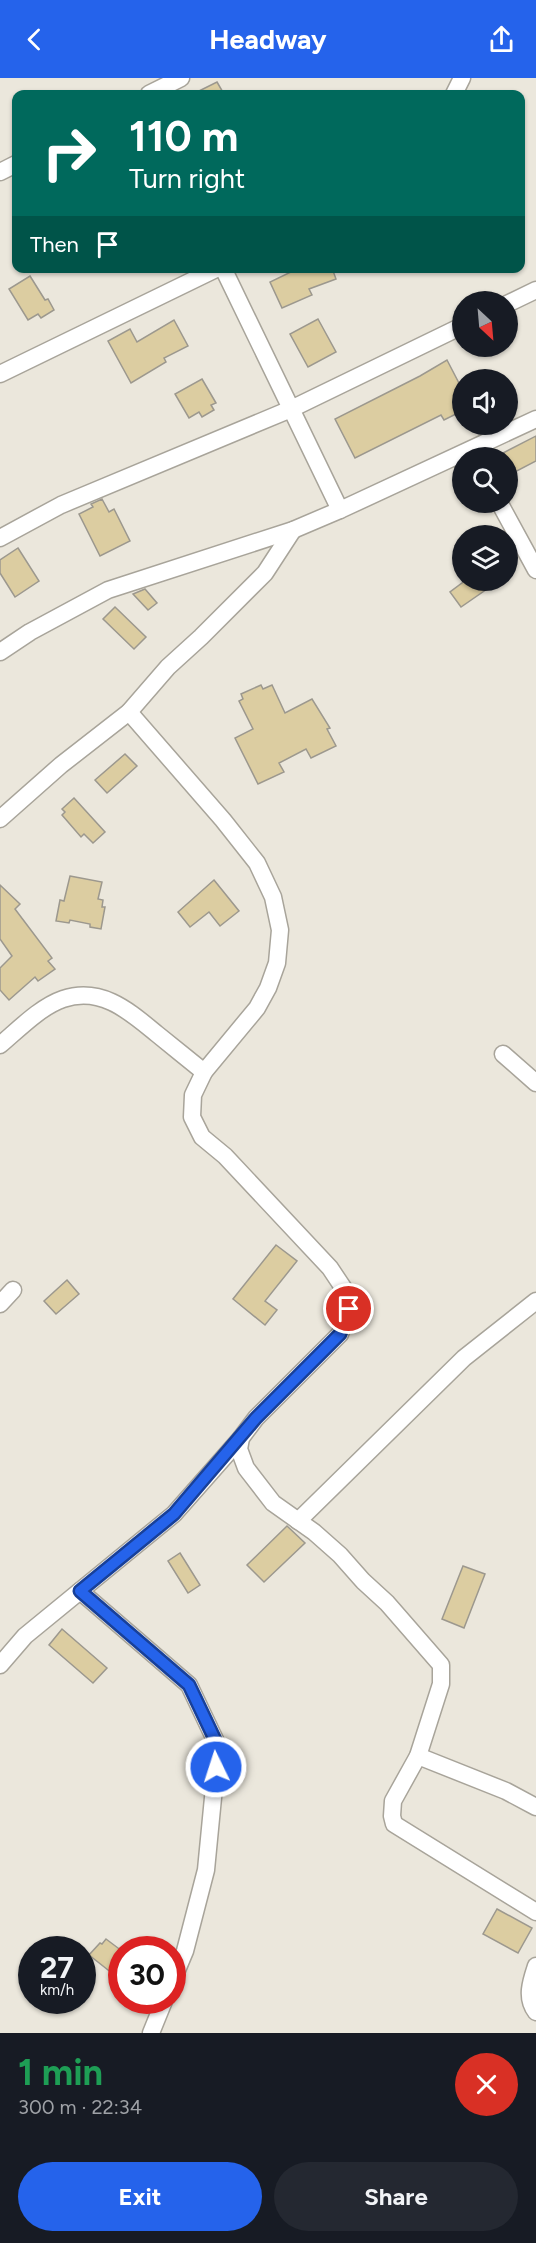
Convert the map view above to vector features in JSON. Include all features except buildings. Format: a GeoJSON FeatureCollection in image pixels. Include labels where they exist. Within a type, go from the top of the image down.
{"type":"FeatureCollection","features":[{"type":"Feature","properties":{"kind":"street"},"geometry":{"type":"LineString","coordinates":[[157,90],[181,78]]}},
{"type":"Feature","properties":{"kind":"street"},"geometry":{"type":"LineString","coordinates":[[0,374],[208,273]]}},
{"type":"Feature","properties":{"kind":"street"},"geometry":{"type":"LineString","coordinates":[[225,273],[340,510]]}},
{"type":"Feature","properties":{"kind":"street"},"geometry":{"type":"LineString","coordinates":[[518,299],[536,290]]}},
{"type":"Feature","properties":{"kind":"street"},"geometry":{"type":"LineString","coordinates":[[0,537],[61,505],[291,409],[452,331]]}},
{"type":"Feature","properties":{"kind":"street"},"geometry":{"type":"LineString","coordinates":[[483,447],[536,418]]}},
{"type":"Feature","properties":{"kind":"street"},"geometry":{"type":"LineString","coordinates":[[0,652],[30,632],[108,590],[293,530],[452,462]]}},
{"type":"Feature","properties":{"kind":"street"},"geometry":{"type":"LineString","coordinates":[[505,513],[536,570]]}},
{"type":"Feature","properties":{"kind":"street"},"geometry":{"type":"LineString","coordinates":[[0,819],[61,765],[129,712],[168,667],[265,573],[293,530]]}},
{"type":"Feature","properties":{"kind":"street"},"geometry":{"type":"LineString","coordinates":[[0,1665],[25,1636],[174,1514],[256,1418],[340,1334],[349,1309],[346,1292],[330,1268],[225,1156],[202,1137],[192,1116],[193,1095],[204,1072],[257,1008],[268,988],[277,963],[280,930],[273,897],[257,863],[129,712]]}},
{"type":"Feature","properties":{"kind":"street"},"geometry":{"type":"LineString","coordinates":[[0,1045],[43,1010],[63,999],[84,996],[103,998],[122,1006],[204,1072]]}},
{"type":"Feature","properties":{"kind":"street"},"geometry":{"type":"LineString","coordinates":[[503,1054],[536,1083]]}},
{"type":"Feature","properties":{"kind":"street"},"geometry":{"type":"LineString","coordinates":[[0,1304],[13,1290]]}},
{"type":"Feature","properties":{"kind":"street"},"geometry":{"type":"LineString","coordinates":[[298,1521],[464,1358],[536,1301]]}},
{"type":"Feature","properties":{"kind":"street"},"geometry":{"type":"LineString","coordinates":[[241,1438],[239,1449],[246,1468],[273,1503],[340,1555],[387,1603],[441,1665],[441,1684],[418,1756],[393,1801],[394,1824],[536,1912]]}},
{"type":"Feature","properties":{"kind":"street"},"geometry":{"type":"LineString","coordinates":[[80,1591],[189,1685],[218,1746],[206,1870],[186,1947]]}},
{"type":"Feature","properties":{"kind":"street"},"geometry":{"type":"LineString","coordinates":[[418,1756],[506,1791],[536,1807]]}},
{"type":"Feature","properties":{"kind":"street"},"geometry":{"type":"LineString","coordinates":[[536,1966],[529,1989],[533,2009],[536,2012]]}},
{"type":"Feature","properties":{"kind":"street"},"geometry":{"type":"LineString","coordinates":[[151,2033],[159,2014]]}},
{"type":"Feature","properties":{"kind":"route"},"geometry":{"type":"LineString","coordinates":[[216,1767],[218,1746],[189,1685],[80,1591],[174,1514],[256,1418],[340,1334],[349,1309]]}}]}
